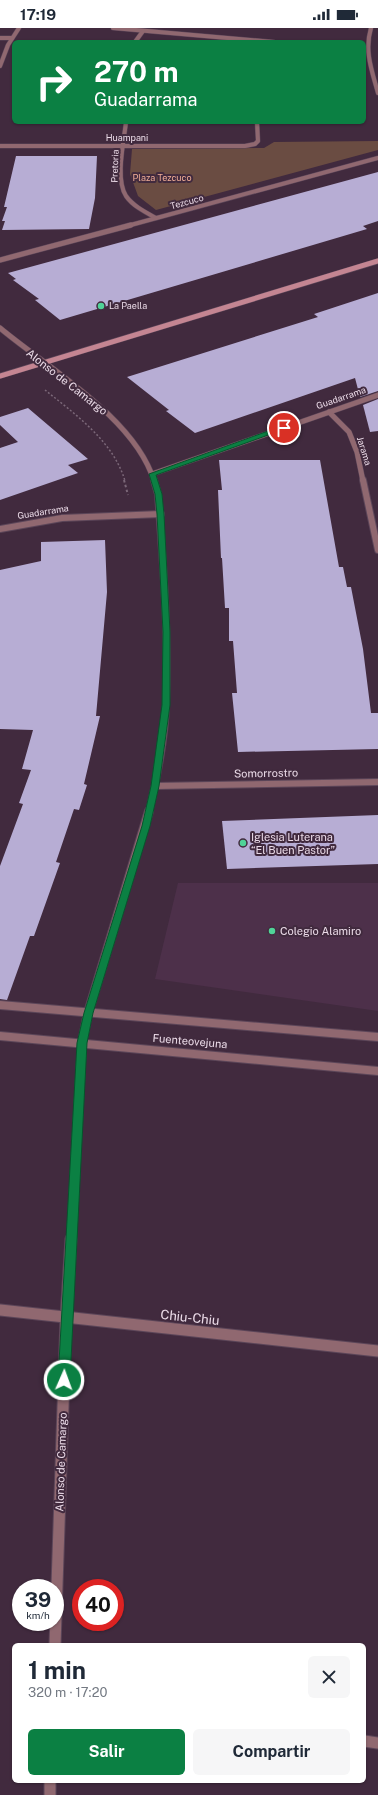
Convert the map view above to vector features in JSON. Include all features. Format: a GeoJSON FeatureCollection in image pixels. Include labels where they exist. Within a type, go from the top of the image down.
{"type":"FeatureCollection","features":[{"type":"Feature","properties":{"kind":"main road"},"geometry":{"type":"LineString","coordinates":[[0,376],[378,261]]}},
{"type":"Feature","properties":{"kind":"street"},"geometry":{"type":"LineString","coordinates":[[0,66],[12,38],[20,28]]}},
{"type":"Feature","properties":{"kind":"street"},"geometry":{"type":"LineString","coordinates":[[113,28],[246,40]]}},
{"type":"Feature","properties":{"kind":"street"},"geometry":{"type":"LineString","coordinates":[[366,46],[371,28]]}},
{"type":"Feature","properties":{"kind":"street"},"geometry":{"type":"LineString","coordinates":[[136,40],[143,31]]}},
{"type":"Feature","properties":{"kind":"street"},"geometry":{"type":"LineString","coordinates":[[0,38],[12,38]]}},
{"type":"Feature","properties":{"kind":"street"},"geometry":{"type":"LineString","coordinates":[[366,53],[378,93]]}},
{"type":"Feature","properties":{"kind":"street","name":"Pretoria"},"geometry":{"type":"LineString","coordinates":[[126,124],[121,179],[123,190],[135,205],[156,218]]}},
{"type":"Feature","properties":{"kind":"street","name":"Huampani"},"geometry":{"type":"LineString","coordinates":[[0,146],[245,146],[254,144],[259,139],[257,124]]}},
{"type":"Feature","properties":{"kind":"street","name":"Tezcuco"},"geometry":{"type":"LineString","coordinates":[[0,260],[378,158]]}},
{"type":"Feature","properties":{"kind":"street","name":"Alonso de Camargo"},"geometry":{"type":"LineString","coordinates":[[0,328],[42,363],[87,395],[114,419],[139,448],[152,474],[158,494],[161,514],[167,632],[166,705],[155,786],[146,826],[88,1013],[82,1043],[66,1318],[55,1643]]}},
{"type":"Feature","properties":{"kind":"street","name":"Guadarrama"},"geometry":{"type":"LineString","coordinates":[[152,474],[378,395]]}},
{"type":"Feature","properties":{"kind":"street","name":"Jarama"},"geometry":{"type":"LineString","coordinates":[[329,412],[349,432],[356,452],[378,550]]}},
{"type":"Feature","properties":{"kind":"street","name":"Guadarrama"},"geometry":{"type":"LineString","coordinates":[[0,529],[62,518],[131,514],[161,514]]}},
{"type":"Feature","properties":{"kind":"street","name":"Somorrostro"},"geometry":{"type":"LineString","coordinates":[[155,786],[378,782]]}},
{"type":"Feature","properties":{"kind":"street","name":"Fuenteovejuna"},"geometry":{"type":"LineString","coordinates":[[0,1005],[378,1037]]}},
{"type":"Feature","properties":{"kind":"street","name":"Fuenteovejuna"},"geometry":{"type":"LineString","coordinates":[[0,1036],[378,1071]]}},
{"type":"Feature","properties":{"kind":"street","name":"Chiu-Chiu"},"geometry":{"type":"LineString","coordinates":[[0,1310],[378,1351]]}},
{"type":"Feature","properties":{"kind":"street"},"geometry":{"type":"LineString","coordinates":[[366,1741],[378,1743]]}},
{"type":"Feature","properties":{"kind":"street"},"geometry":{"type":"LineString","coordinates":[[50,1783],[50,1795]]}},
{"type":"Feature","properties":{"kind":"path"},"geometry":{"type":"LineString","coordinates":[[40,386],[96,434],[116,461],[127,490],[131,514]]}},
{"type":"Feature","properties":{"kind":"shaded area","name":"Colegio Alamiro"},"geometry":{"type":"Polygon","coordinates":[[[178,883],[378,883],[378,1011],[155,979],[178,883]]]}},
{"type":"Feature","properties":{"kind":"green space","name":"Plaza Tezcuco"},"geometry":{"type":"Polygon","coordinates":[[[378,141],[378,150],[156,210],[138,196],[130,174],[132,149],[264,148],[274,142],[378,141]]]}},
{"type":"Feature","properties":{"kind":"building"},"geometry":{"type":"Polygon","coordinates":[[[16,156],[97,156],[95,198],[89,229],[2,230],[5,221],[2,221],[7,207],[4,207],[16,156]]]}},
{"type":"Feature","properties":{"kind":"building"},"geometry":{"type":"Polygon","coordinates":[[[378,172],[378,221],[363,226],[367,229],[60,320],[35,300],[39,299],[13,280],[16,279],[8,273],[378,172]]]}},
{"type":"Feature","properties":{"kind":"building"},"geometry":{"type":"Polygon","coordinates":[[[378,293],[378,391],[360,397],[355,378],[195,433],[166,411],[169,410],[127,377],[318,317],[314,314],[378,293]]]}},
{"type":"Feature","properties":{"kind":"building"},"geometry":{"type":"Polygon","coordinates":[[[378,399],[378,431],[370,432],[363,405],[378,399]]]}},
{"type":"Feature","properties":{"kind":"building"},"geometry":{"type":"Polygon","coordinates":[[[28,408],[88,459],[68,465],[78,473],[0,500],[0,448],[18,442],[0,425],[0,417],[28,408]]]}},
{"type":"Feature","properties":{"kind":"building"},"geometry":{"type":"Polygon","coordinates":[[[219,460],[320,460],[339,567],[343,567],[347,587],[351,587],[363,649],[371,713],[378,713],[378,749],[238,752],[232,693],[237,693],[233,641],[229,641],[229,608],[225,608],[221,558],[218,490],[222,490],[219,460]]]}},
{"type":"Feature","properties":{"kind":"building"},"geometry":{"type":"Polygon","coordinates":[[[105,540],[107,592],[96,716],[100,716],[84,784],[87,785],[79,810],[74,809],[56,862],[60,863],[34,936],[30,936],[7,1000],[0,999],[0,866],[23,804],[19,803],[31,770],[22,769],[33,730],[0,729],[0,570],[41,561],[41,542],[105,540]]]}},
{"type":"Feature","properties":{"kind":"building"},"geometry":{"type":"Polygon","coordinates":[[[378,815],[378,864],[227,869],[222,821],[378,815]]]}},
{"type":"Feature","properties":{"kind":"place","name":"La Paella"},"geometry":{"type":"Point","coordinates":[101,306]}},
{"type":"Feature","properties":{"kind":"place","name":"Iglesia Luterana “El Buen Pastor”"},"geometry":{"type":"Point","coordinates":[243,843]}},
{"type":"Feature","properties":{"kind":"place","name":"Colegio Alamiro"},"geometry":{"type":"Point","coordinates":[272,931]}},
{"type":"Feature","properties":{"kind":"route"},"geometry":{"type":"LineString","coordinates":[[64,1380],[66,1318],[82,1043],[88,1013],[146,826],[162,745],[166,705],[167,632],[161,514],[158,494],[152,474],[284,428]]}}]}
